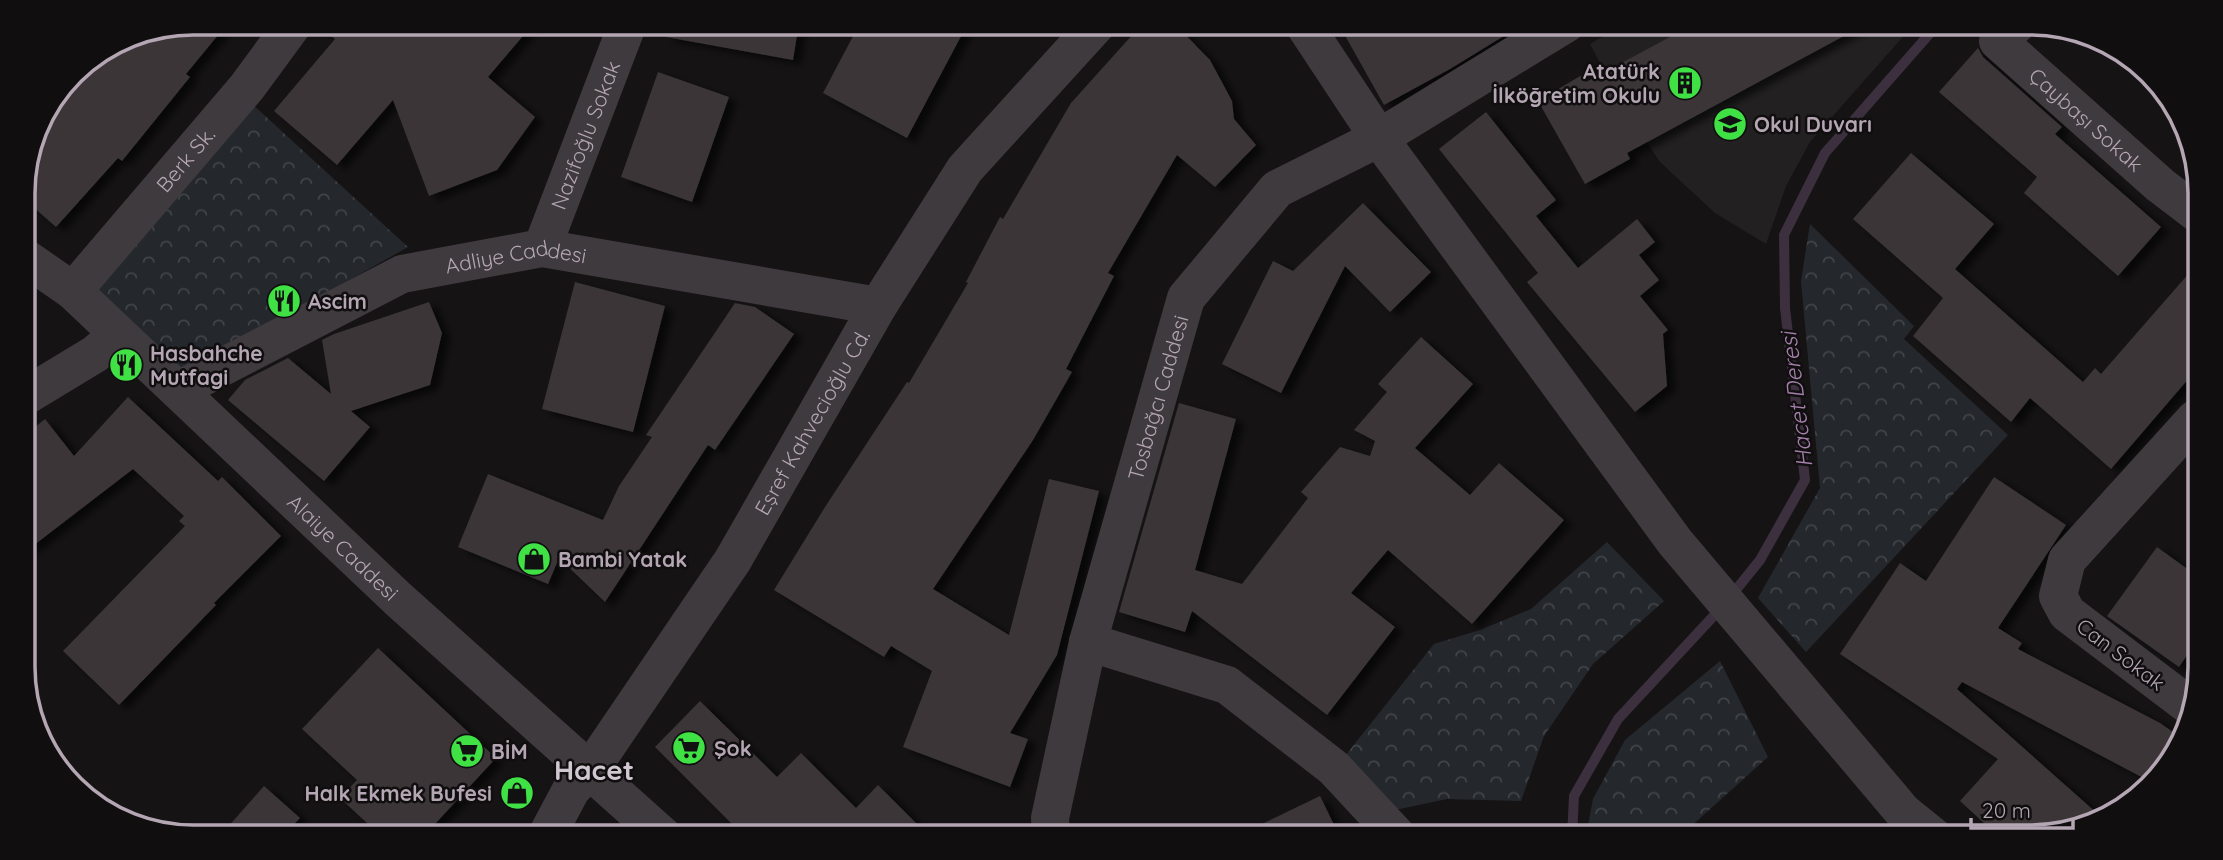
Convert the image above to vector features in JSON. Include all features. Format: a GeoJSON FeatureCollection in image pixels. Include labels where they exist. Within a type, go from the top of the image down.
{"type":"FeatureCollection","features":[{"type":"Feature","properties":{"kind":"street","name":"Berk Sk."},"geometry":{"type":"LineString","coordinates":[[73,291],[247,87],[285,35]]}},
{"type":"Feature","properties":{"kind":"street","name":"Nazifoğlu Sokak"},"geometry":{"type":"LineString","coordinates":[[542,248],[623,35]]}},
{"type":"Feature","properties":{"kind":"street","name":"Eşref Kahvecioğlu Cd."},"geometry":{"type":"LineString","coordinates":[[552,825],[571,790],[591,769],[733,560],[878,306],[965,169],[1087,35]]}},
{"type":"Feature","properties":{"kind":"street"},"geometry":{"type":"LineString","coordinates":[[1311,35],[1379,138],[1675,542],[1903,812],[1919,825]]}},
{"type":"Feature","properties":{"kind":"street","name":"Tosbağcı Caddesi"},"geometry":{"type":"LineString","coordinates":[[1051,825],[1087,642],[1186,298],[1277,189],[1379,138],[1547,35]]}},
{"type":"Feature","properties":{"kind":"street","name":"Çaybaşı Sokak"},"geometry":{"type":"LineString","coordinates":[[2005,35],[1998,41],[2160,185],[2188,206]]}},
{"type":"Feature","properties":{"kind":"street","name":"Adliye Caddesi"},"geometry":{"type":"LineString","coordinates":[[178,390],[402,274],[542,248],[878,306]]}},
{"type":"Feature","properties":{"kind":"street","name":"Alaiye Caddesi"},"geometry":{"type":"LineString","coordinates":[[35,265],[73,291],[398,599],[651,825]]}},
{"type":"Feature","properties":{"kind":"street"},"geometry":{"type":"LineString","coordinates":[[35,390],[95,354],[118,334]]}},
{"type":"Feature","properties":{"kind":"street","name":"Can Sokak"},"geometry":{"type":"LineString","coordinates":[[2184,702],[2067,613],[2058,596],[2067,560],[2188,427]]}},
{"type":"Feature","properties":{"kind":"street"},"geometry":{"type":"LineString","coordinates":[[1087,642],[1227,685],[1335,768],[1387,825]]}},
{"type":"Feature","properties":{"kind":"shaded area","name":"Okul Duvarı"},"geometry":{"type":"Polygon","coordinates":[[[1605,35],[1904,35],[1810,142],[1786,186],[1766,244],[1715,213],[1660,162],[1622,105],[1590,44],[1605,35]]]}},
{"type":"Feature","properties":{"kind":"green space"},"geometry":{"type":"Polygon","coordinates":[[[251,103],[408,247],[180,375],[89,287],[251,103]]]}},
{"type":"Feature","properties":{"kind":"green space"},"geometry":{"type":"Polygon","coordinates":[[[1810,224],[1914,326],[1904,339],[2008,435],[1806,652],[1758,598],[1820,488],[1801,281],[1810,224]]]}},
{"type":"Feature","properties":{"kind":"green space"},"geometry":{"type":"Polygon","coordinates":[[[1607,542],[1664,601],[1593,664],[1544,736],[1521,801],[1447,799],[1395,810],[1345,756],[1434,644],[1480,630],[1531,609],[1607,542]]]}},
{"type":"Feature","properties":{"kind":"green space"},"geometry":{"type":"Polygon","coordinates":[[[1720,661],[1768,757],[1692,825],[1588,825],[1593,799],[1625,740],[1720,661]]]}},
{"type":"Feature","properties":{"kind":"building"},"geometry":{"type":"Polygon","coordinates":[[[183,35],[218,35],[186,74],[190,77],[122,161],[118,158],[56,227],[35,209],[36,172],[51,123],[74,89],[114,56],[142,43],[183,35]]]}},
{"type":"Feature","properties":{"kind":"building"},"geometry":{"type":"Polygon","coordinates":[[[330,35],[524,35],[488,77],[535,117],[497,170],[429,196],[393,100],[337,165],[274,111],[335,39],[330,35]]]}},
{"type":"Feature","properties":{"kind":"building"},"geometry":{"type":"Polygon","coordinates":[[[666,35],[797,35],[793,60],[666,35]]]}},
{"type":"Feature","properties":{"kind":"building"},"geometry":{"type":"Polygon","coordinates":[[[854,35],[962,35],[907,138],[823,93],[854,35]]]}},
{"type":"Feature","properties":{"kind":"building"},"geometry":{"type":"Polygon","coordinates":[[[1132,35],[1186,35],[1210,60],[1232,101],[1234,119],[1256,145],[1215,187],[1177,155],[1108,273],[1114,276],[1066,369],[1072,372],[1033,440],[933,589],[1009,635],[1049,479],[1099,491],[1057,655],[1010,733],[1028,739],[1010,787],[903,747],[932,671],[891,646],[884,657],[774,590],[825,507],[907,382],[909,383],[968,283],[966,282],[1000,217],[1003,219],[1071,103],[1132,35]]]}},
{"type":"Feature","properties":{"kind":"building"},"geometry":{"type":"Polygon","coordinates":[[[1345,35],[1505,35],[1450,69],[1384,105],[1345,35]]]}},
{"type":"Feature","properties":{"kind":"building","name":"Atatürk İlköğretim Okulu"},"geometry":{"type":"Polygon","coordinates":[[[1674,35],[1846,35],[1627,153],[1630,159],[1585,184],[1538,101],[1582,75],[1586,82],[1674,35]]]}},
{"type":"Feature","properties":{"kind":"building"},"geometry":{"type":"Polygon","coordinates":[[[1978,48],[1983,57],[2062,127],[2055,134],[2161,227],[2118,276],[2024,193],[2037,177],[1939,92],[1978,48]]]}},
{"type":"Feature","properties":{"kind":"building"},"geometry":{"type":"Polygon","coordinates":[[[658,72],[729,97],[692,202],[621,177],[658,72]]]}},
{"type":"Feature","properties":{"kind":"building"},"geometry":{"type":"Polygon","coordinates":[[[1486,112],[1556,200],[1536,216],[1578,268],[1637,219],[1655,242],[1639,255],[1659,280],[1640,296],[1668,330],[1663,334],[1667,386],[1635,412],[1527,282],[1538,273],[1439,149],[1486,112]]]}},
{"type":"Feature","properties":{"kind":"building"},"geometry":{"type":"Polygon","coordinates":[[[1911,153],[1994,224],[1955,269],[2083,382],[2095,368],[2101,374],[2188,274],[2188,379],[2111,469],[2030,398],[2011,422],[1913,336],[1943,298],[1853,219],[1911,153]]]}},
{"type":"Feature","properties":{"kind":"building"},"geometry":{"type":"Polygon","coordinates":[[[1363,203],[1431,272],[1390,312],[1345,266],[1281,393],[1222,364],[1273,261],[1293,271],[1363,203]]]}},
{"type":"Feature","properties":{"kind":"building"},"geometry":{"type":"Polygon","coordinates":[[[575,282],[665,306],[633,432],[542,409],[575,282]]]}},
{"type":"Feature","properties":{"kind":"building"},"geometry":{"type":"Polygon","coordinates":[[[429,302],[442,333],[430,385],[351,411],[370,427],[324,481],[228,400],[245,380],[288,358],[331,394],[322,340],[429,302]]]}},
{"type":"Feature","properties":{"kind":"building"},"geometry":{"type":"Polygon","coordinates":[[[735,303],[755,307],[794,334],[715,450],[708,445],[605,602],[559,558],[548,584],[458,547],[488,474],[603,520],[619,486],[652,437],[646,435],[735,303]]]}},
{"type":"Feature","properties":{"kind":"building"},"geometry":{"type":"Polygon","coordinates":[[[1421,337],[1473,384],[1415,448],[1470,495],[1499,463],[1564,520],[1472,624],[1388,550],[1351,593],[1395,627],[1327,715],[1192,611],[1185,632],[1119,612],[1179,403],[1236,419],[1195,570],[1242,584],[1308,498],[1301,492],[1340,447],[1370,456],[1375,441],[1354,430],[1387,392],[1378,384],[1421,337]]]}},
{"type":"Feature","properties":{"kind":"building"},"geometry":{"type":"Polygon","coordinates":[[[128,397],[218,481],[222,477],[281,536],[119,705],[63,651],[185,526],[179,521],[184,516],[133,469],[35,544],[35,427],[45,419],[74,456],[128,397]]]}},
{"type":"Feature","properties":{"kind":"building"},"geometry":{"type":"Polygon","coordinates":[[[1994,477],[2066,525],[1998,628],[2022,643],[2018,649],[2174,733],[2149,771],[2142,778],[1962,682],[1957,689],[2094,811],[2051,824],[1986,825],[1960,801],[1998,759],[1840,654],[1900,563],[1926,581],[1994,477]]]}},
{"type":"Feature","properties":{"kind":"building"},"geometry":{"type":"Polygon","coordinates":[[[2157,547],[2188,569],[2188,654],[2179,667],[2107,616],[2157,547]]]}},
{"type":"Feature","properties":{"kind":"building"},"geometry":{"type":"Polygon","coordinates":[[[378,648],[496,758],[434,825],[369,825],[340,798],[357,780],[302,729],[378,648]]]}},
{"type":"Feature","properties":{"kind":"building"},"geometry":{"type":"Polygon","coordinates":[[[700,701],[777,777],[801,753],[856,808],[878,785],[918,825],[733,825],[655,747],[700,701]]]}},
{"type":"Feature","properties":{"kind":"building"},"geometry":{"type":"Polygon","coordinates":[[[264,786],[300,818],[293,825],[230,825],[264,786]]]}},
{"type":"Feature","properties":{"kind":"building"},"geometry":{"type":"Polygon","coordinates":[[[1320,796],[1334,825],[1260,825],[1320,796]]]}},
{"type":"Feature","properties":{"kind":"waterway","name":"Hacet Deresi"},"geometry":{"type":"LineString","coordinates":[[1731,596],[1760,560],[1805,480],[1785,308],[1784,235],[1825,153],[1928,35]]}},
{"type":"Feature","properties":{"kind":"waterway","name":"Hacet Deresi"},"geometry":{"type":"LineString","coordinates":[[1573,825],[1574,796],[1618,719],[1721,608]]}},
{"type":"Feature","properties":{"kind":"place","name":"Atatürk İlköğretim Okulu"},"geometry":{"type":"Point","coordinates":[1685,83]}},
{"type":"Feature","properties":{"kind":"place","name":"Okul Duvarı"},"geometry":{"type":"Point","coordinates":[1730,124]}},
{"type":"Feature","properties":{"kind":"place","name":"Ascim"},"geometry":{"type":"Point","coordinates":[284,301]}},
{"type":"Feature","properties":{"kind":"place","name":"Hasbahche Mutfagi"},"geometry":{"type":"Point","coordinates":[126,365]}},
{"type":"Feature","properties":{"kind":"place","name":"Bambi Yatak"},"geometry":{"type":"Point","coordinates":[534,559]}},
{"type":"Feature","properties":{"kind":"place","name":"Şok"},"geometry":{"type":"Point","coordinates":[689,748]}},
{"type":"Feature","properties":{"kind":"place","name":"BİM"},"geometry":{"type":"Point","coordinates":[467,751]}},
{"type":"Feature","properties":{"kind":"place","name":"Halk Ekmek Bufesi"},"geometry":{"type":"Point","coordinates":[517,793]}},
{"type":"Feature","properties":{"kind":"district","name":"Hacet"},"geometry":{"type":"Point","coordinates":[594,769]}}]}
